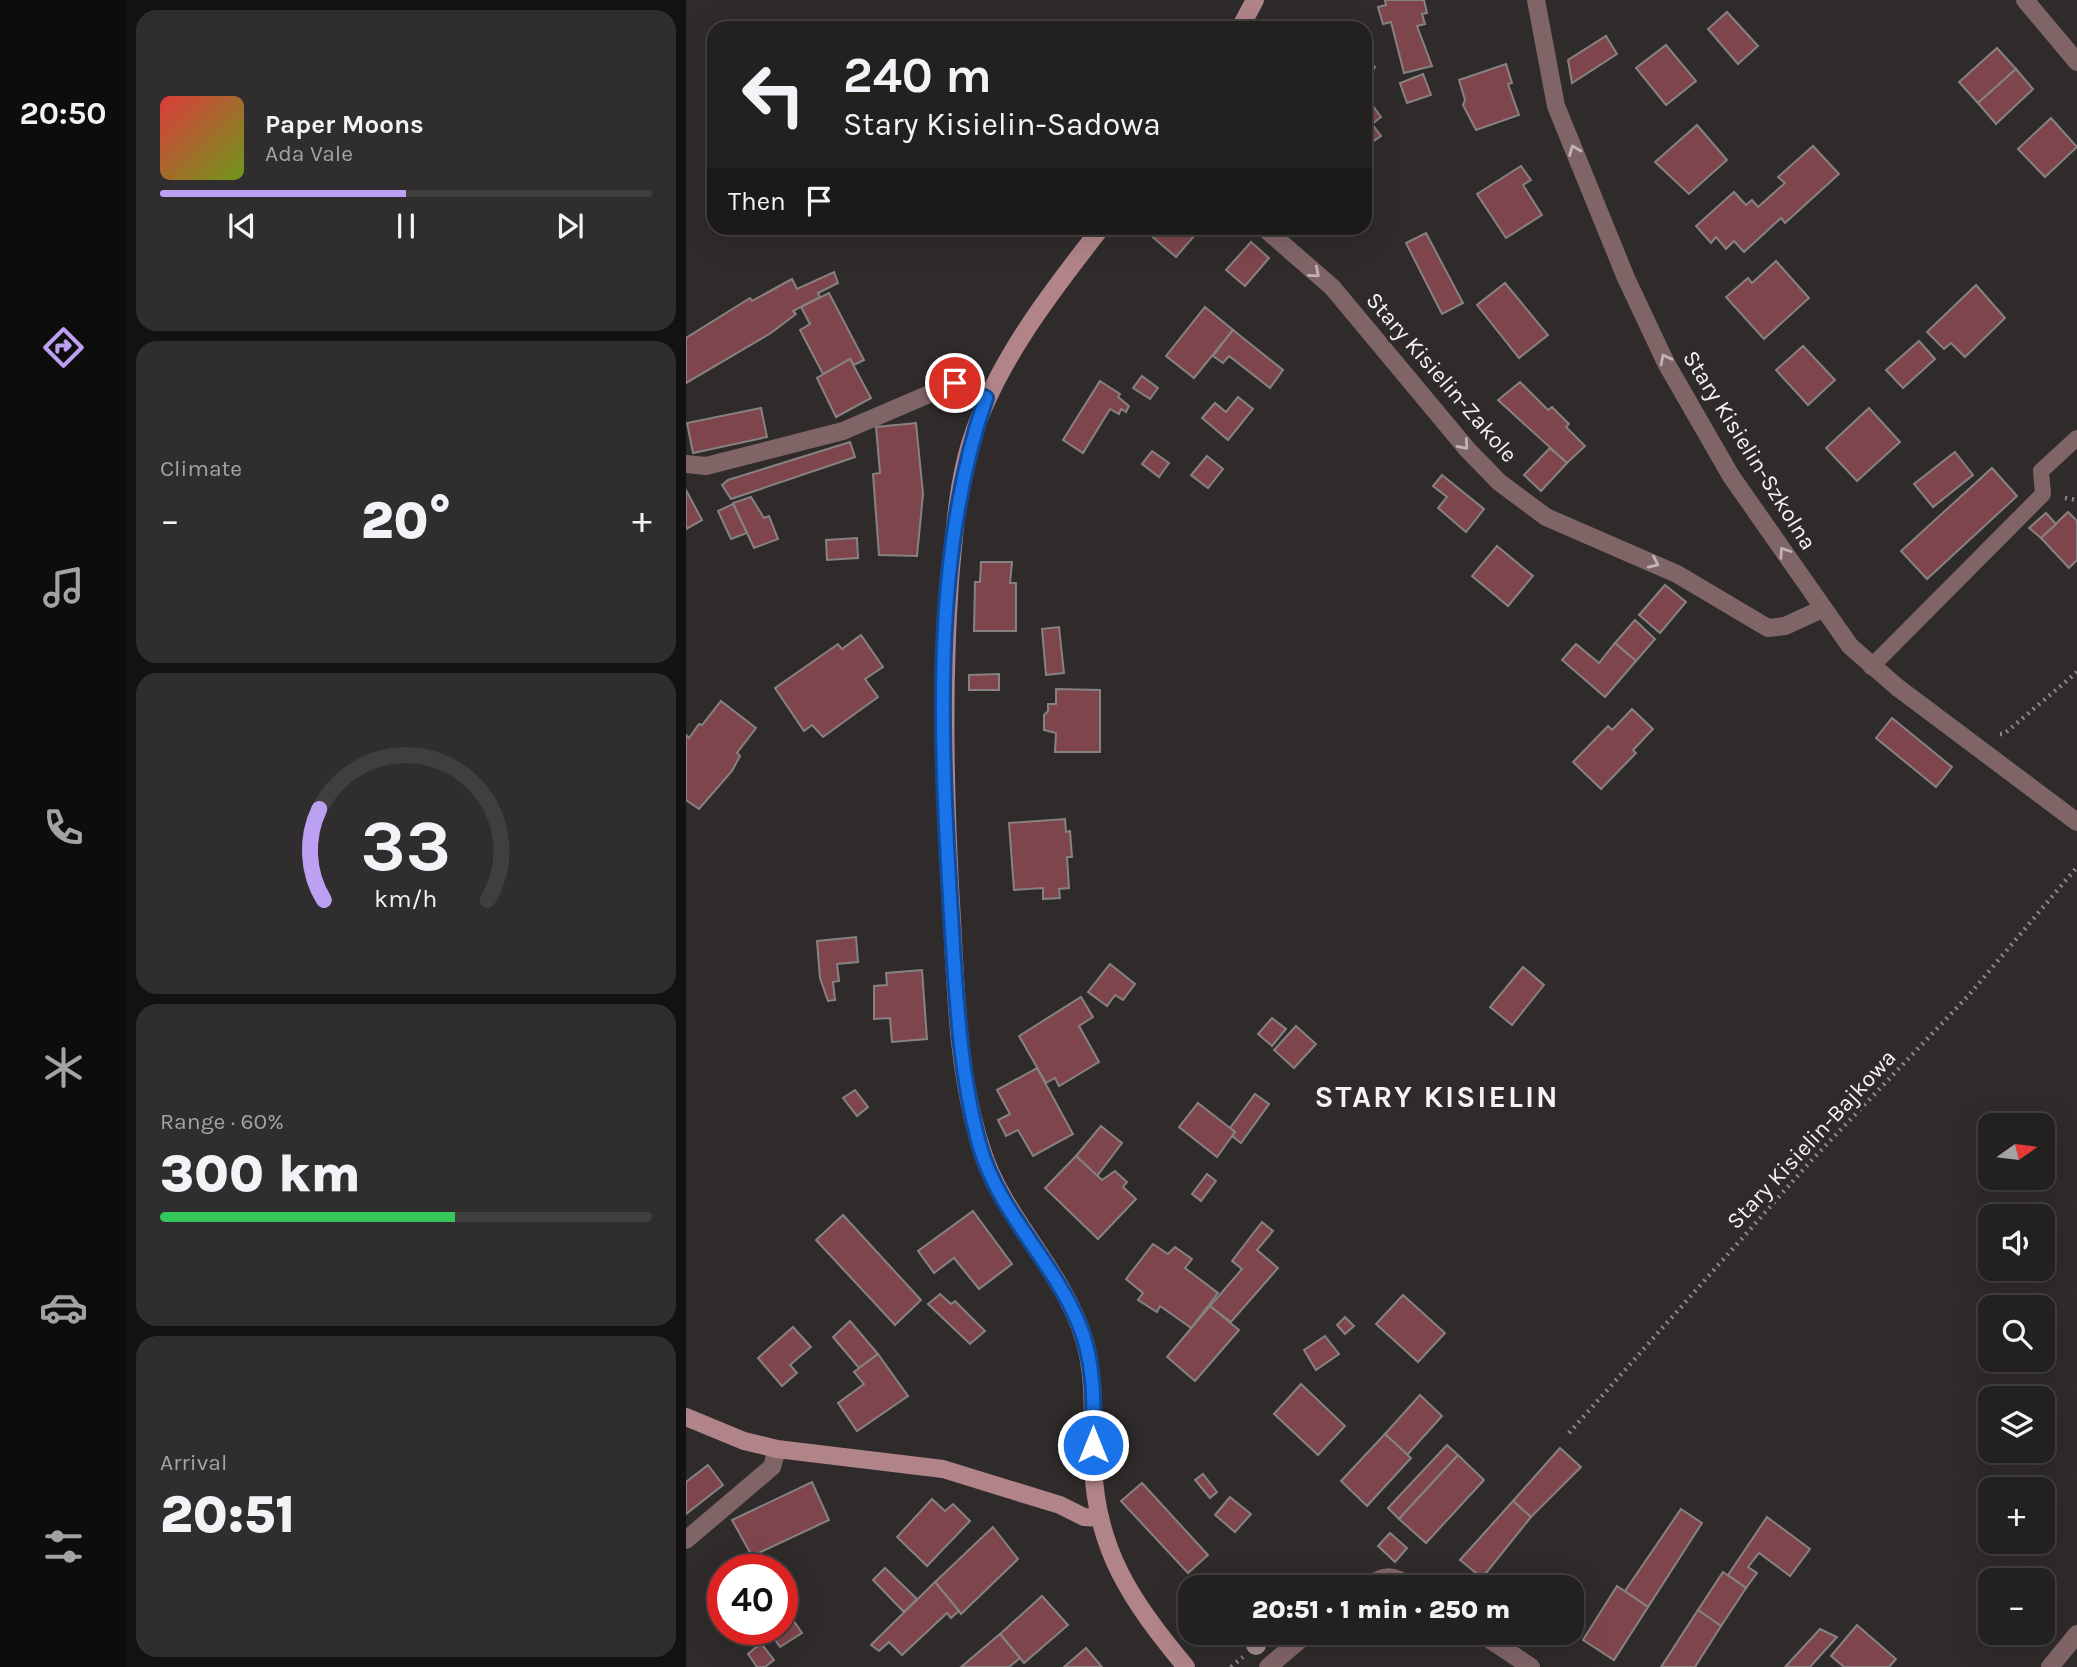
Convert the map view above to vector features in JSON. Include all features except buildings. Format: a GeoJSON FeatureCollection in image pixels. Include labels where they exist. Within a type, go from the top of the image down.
{"type":"FeatureCollection","features":[{"type":"Feature","properties":{"kind":"street"},"geometry":{"type":"LineString","coordinates":[[1244,21],[1255,0]]}},
{"type":"Feature","properties":{"kind":"street","name":"Stary Kisielin-Szkolna"},"geometry":{"type":"LineString","coordinates":[[1535,0],[1556,106],[1666,363],[1731,476],[1850,646],[1871,667],[2077,822]]}},
{"type":"Feature","properties":{"kind":"street"},"geometry":{"type":"LineString","coordinates":[[2025,0],[2077,62]]}},
{"type":"Feature","properties":{"kind":"street"},"geometry":{"type":"LineString","coordinates":[[1096,235],[998,374],[986,398],[969,448],[960,495],[946,643],[945,771],[957,998],[962,1050],[981,1147],[1004,1201],[1062,1290],[1085,1342],[1093,1394],[1094,1489],[1110,1554],[1126,1588],[1186,1667]]}},
{"type":"Feature","properties":{"kind":"street","name":"Stary Kisielin-Zakole"},"geometry":{"type":"LineString","coordinates":[[1272,235],[1332,287],[1466,449],[1499,482],[1546,517],[1677,573],[1768,628],[1785,626],[1822,609]]}},
{"type":"Feature","properties":{"kind":"street"},"geometry":{"type":"LineString","coordinates":[[686,464],[706,466],[843,431],[955,383],[986,398]]}},
{"type":"Feature","properties":{"kind":"street"},"geometry":{"type":"LineString","coordinates":[[686,1417],[744,1441],[777,1449],[943,1469],[1060,1505],[1084,1517],[1100,1518]]}},
{"type":"Feature","properties":{"kind":"street"},"geometry":{"type":"LineString","coordinates":[[686,1539],[772,1468],[777,1449]]}},
{"type":"Feature","properties":{"kind":"street"},"geometry":{"type":"LineString","coordinates":[[2050,1667],[2077,1634]]}},
{"type":"Feature","properties":{"kind":"street"},"geometry":{"type":"LineString","coordinates":[[1268,1667],[1294,1645]]}},
{"type":"Feature","properties":{"kind":"street"},"geometry":{"type":"LineString","coordinates":[[1498,1645],[1531,1667]]}},
{"type":"Feature","properties":{"kind":"lane"},"geometry":{"type":"LineString","coordinates":[[1871,667],[2043,494],[2041,471],[2077,438]]}},
{"type":"Feature","properties":{"kind":"path"},"geometry":{"type":"LineString","coordinates":[[1997,734],[2004,734],[2077,672]]}},
{"type":"Feature","properties":{"kind":"path","name":"Stary Kisielin-Bajkowa"},"geometry":{"type":"LineString","coordinates":[[1569,1433],[1809,1163],[2006,954],[2077,867]]}},
{"type":"Feature","properties":{"kind":"path"},"geometry":{"type":"LineString","coordinates":[[1231,1667],[1243,1657]]}},
{"type":"Feature","properties":{"kind":"district","name":"STARY KISIELIN"},"geometry":{"type":"Point","coordinates":[1437,1097]}},
{"type":"Feature","properties":{"kind":"route"},"geometry":{"type":"LineString","coordinates":[[955,383],[986,398],[969,448],[960,495],[946,643],[944,742],[949,883],[962,1050],[981,1147],[992,1178],[1016,1222],[1062,1290],[1085,1342],[1093,1394],[1093,1445]]}}]}
